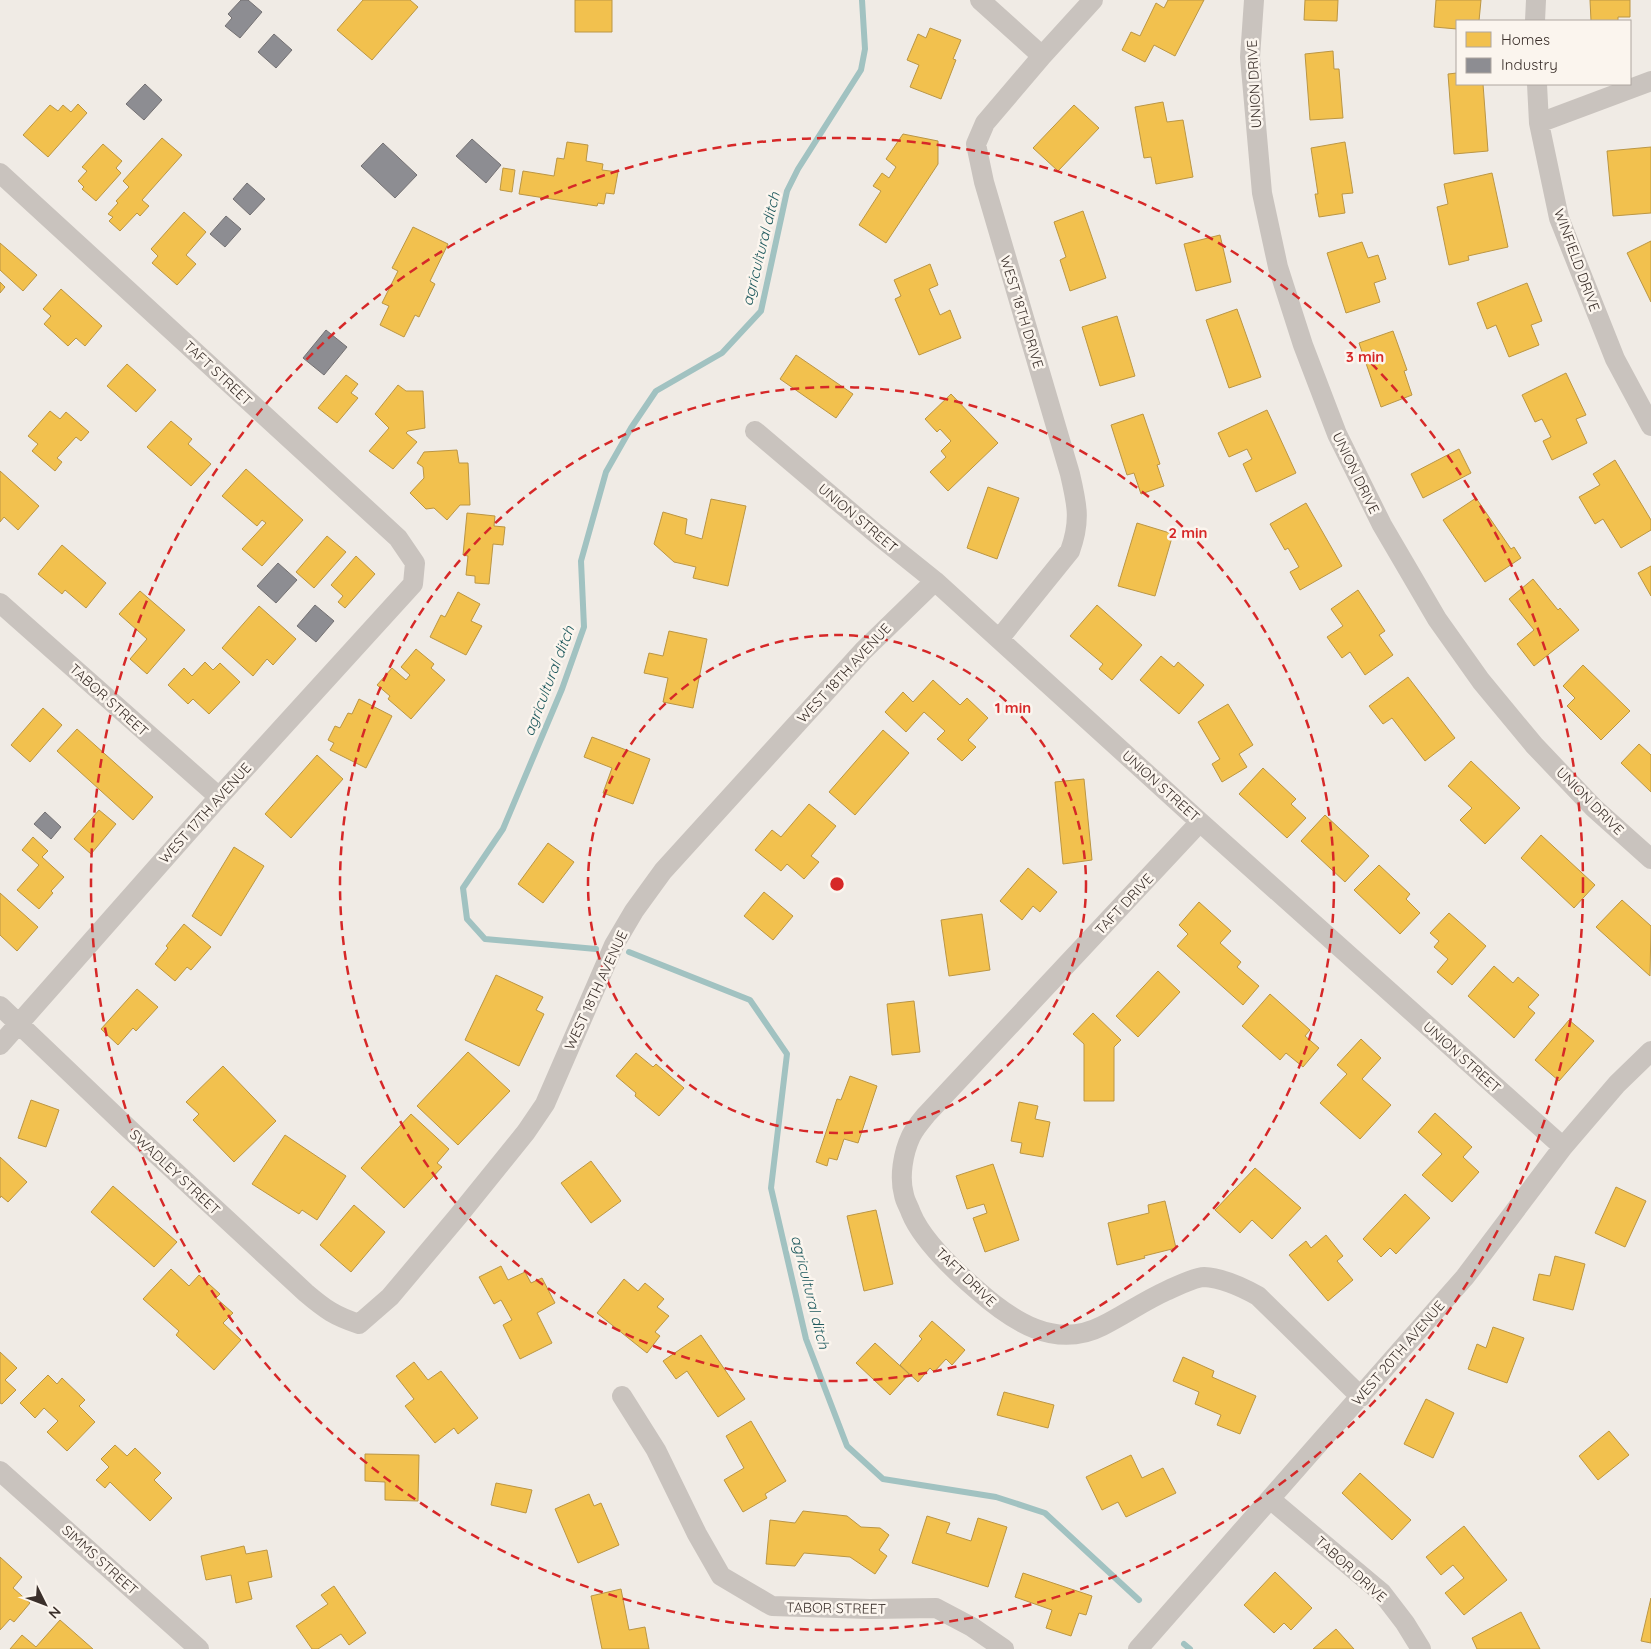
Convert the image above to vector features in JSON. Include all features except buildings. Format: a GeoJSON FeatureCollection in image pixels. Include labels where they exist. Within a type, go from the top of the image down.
{"type":"FeatureCollection","features":[{"type":"Feature","properties":{"kind":"street"},"geometry":{"type":"LineString","coordinates":[[980,0],[1042,56]]}},
{"type":"Feature","properties":{"kind":"street","name":"WEST 18TH DRIVE"},"geometry":{"type":"LineString","coordinates":[[998,638],[1070,551],[1076,534],[1078,516],[1070,474],[984,182],[976,144],[985,123],[1093,0]]}},
{"type":"Feature","properties":{"kind":"street","name":"UNION DRIVE"},"geometry":{"type":"LineString","coordinates":[[1254,0],[1250,57],[1262,193],[1278,267],[1303,346],[1336,434],[1402,560],[1437,619],[1481,681],[1534,745],[1594,808],[1651,859]]}},
{"type":"Feature","properties":{"kind":"street"},"geometry":{"type":"LineString","coordinates":[[1534,20],[1536,0]]}},
{"type":"Feature","properties":{"kind":"street"},"geometry":{"type":"LineString","coordinates":[[1539,123],[1651,81]]}},
{"type":"Feature","properties":{"kind":"street","name":"WINFIELD DRIVE"},"geometry":{"type":"LineString","coordinates":[[1537,85],[1539,123],[1559,218],[1615,358],[1651,426]]}},
{"type":"Feature","properties":{"kind":"street","name":"TAFT STREET"},"geometry":{"type":"LineString","coordinates":[[0,172],[398,538],[415,563],[413,584]]}},
{"type":"Feature","properties":{"kind":"street","name":"UNION STREET"},"geometry":{"type":"LineString","coordinates":[[755,431],[935,581],[1562,1147]]}},
{"type":"Feature","properties":{"kind":"street","name":"WEST 18TH AVENUE"},"geometry":{"type":"LineString","coordinates":[[359,1324],[390,1297],[526,1132],[545,1104],[614,945],[634,911],[663,871],[864,651],[935,581]]}},
{"type":"Feature","properties":{"kind":"street","name":"WEST 17TH AVENUE"},"geometry":{"type":"LineString","coordinates":[[0,1045],[218,797],[413,584]]}},
{"type":"Feature","properties":{"kind":"street","name":"TABOR STREET"},"geometry":{"type":"LineString","coordinates":[[0,604],[218,797]]}},
{"type":"Feature","properties":{"kind":"street","name":"TAFT DRIVE"},"geometry":{"type":"LineString","coordinates":[[1200,822],[926,1115],[911,1135],[904,1155],[902,1174],[903,1195],[913,1217],[928,1239],[952,1267],[1004,1312],[1024,1324],[1040,1331],[1060,1336],[1078,1335],[1101,1327],[1146,1300],[1175,1286],[1203,1277],[1210,1278],[1242,1287],[1258,1296],[1360,1397]]}},
{"type":"Feature","properties":{"kind":"street","name":"SWADLEY STREET"},"geometry":{"type":"LineString","coordinates":[[0,1006],[306,1293],[336,1316],[359,1324]]}},
{"type":"Feature","properties":{"kind":"street","name":"WEST 20TH AVENUE"},"geometry":{"type":"LineString","coordinates":[[1138,1649],[1465,1277],[1562,1147],[1617,1084],[1651,1051]]}},
{"type":"Feature","properties":{"kind":"street","name":"TABOR STREET"},"geometry":{"type":"LineString","coordinates":[[622,1396],[656,1450],[721,1576],[772,1606],[870,1609],[936,1608],[972,1627],[1004,1649]]}},
{"type":"Feature","properties":{"kind":"street","name":"SIMMS STREET"},"geometry":{"type":"LineString","coordinates":[[0,1471],[200,1649]]}},
{"type":"Feature","properties":{"kind":"street","name":"TABOR DRIVE"},"geometry":{"type":"LineString","coordinates":[[1270,1499],[1382,1593],[1405,1623],[1421,1649]]}},
{"type":"Feature","properties":{"kind":"waterway","name":"agricultural ditch"},"geometry":{"type":"LineString","coordinates":[[596,949],[485,939],[467,919],[463,888],[503,829],[562,689],[584,627],[581,561],[606,472],[631,428],[656,391],[722,353],[761,311],[787,191],[798,169],[861,70],[865,49],[862,0]]}},
{"type":"Feature","properties":{"kind":"waterway","name":"agricultural ditch"},"geometry":{"type":"LineString","coordinates":[[629,952],[750,1000],[787,1054],[771,1188],[806,1339],[847,1446],[883,1479],[996,1497],[1045,1513],[1139,1600]]}},
{"type":"Feature","properties":{"kind":"waterway","name":"agricultural ditch"},"geometry":{"type":"LineString","coordinates":[[1184,1644],[1190,1649]]}}]}
